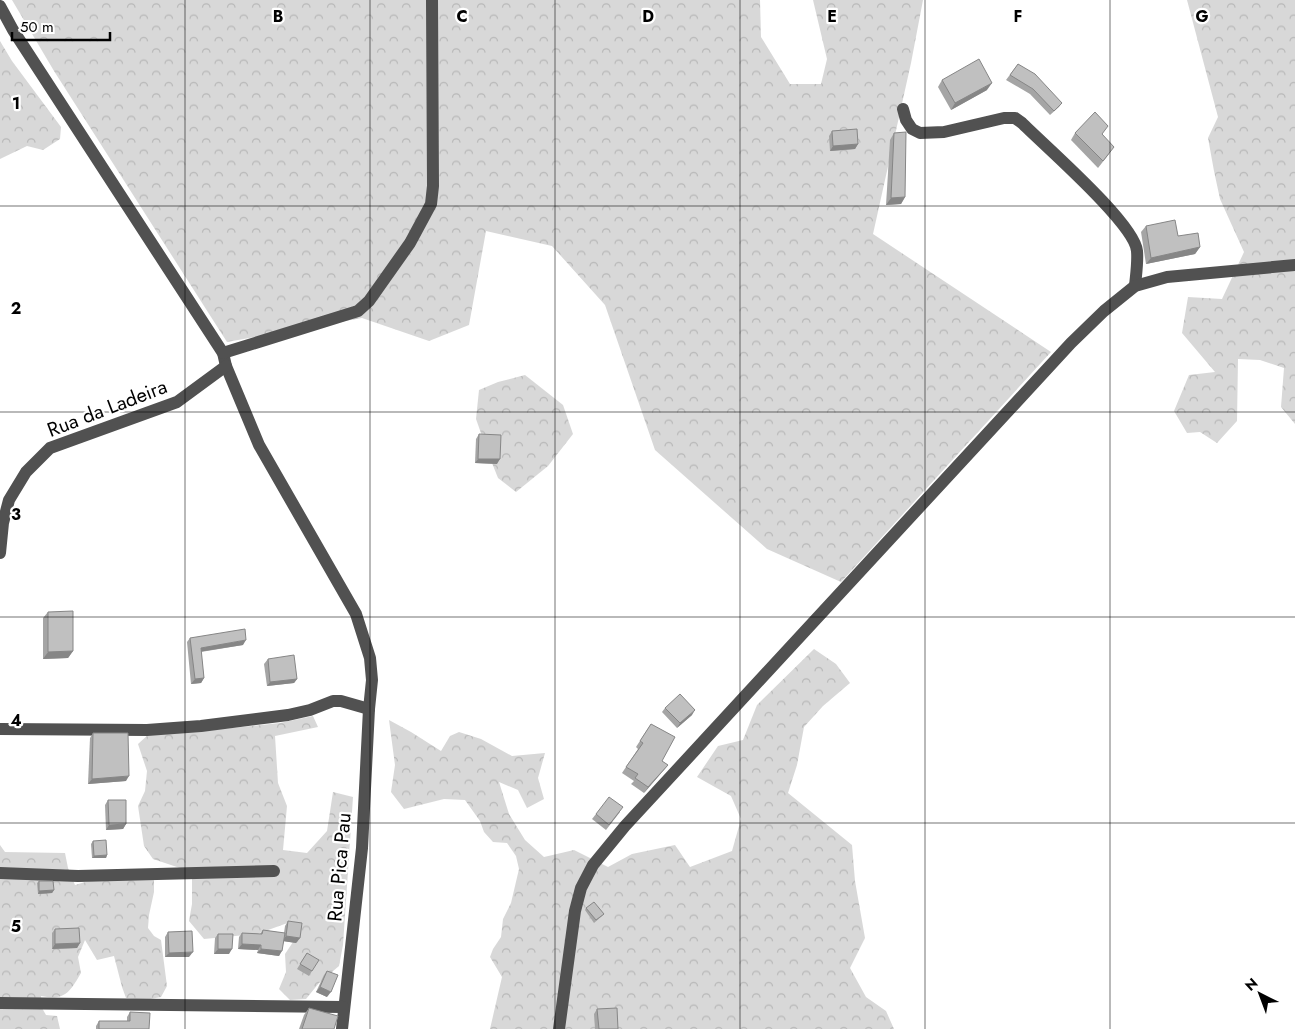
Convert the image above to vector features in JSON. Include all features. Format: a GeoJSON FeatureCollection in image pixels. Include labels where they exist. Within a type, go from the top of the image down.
{"type":"FeatureCollection","features":[{"type":"Feature","properties":{"kind":"street"},"geometry":{"type":"LineString","coordinates":[[223,353],[358,311],[369,301],[410,243],[431,204],[433,186],[432,0]]}},
{"type":"Feature","properties":{"kind":"street","name":"Rua Pica Pau"},"geometry":{"type":"LineString","coordinates":[[0,6],[223,353],[226,366],[259,445],[356,614],[370,658],[372,680],[362,848],[342,1029]]}},
{"type":"Feature","properties":{"kind":"street"},"geometry":{"type":"LineString","coordinates":[[903,109],[906,120],[912,129],[920,133],[944,132],[1004,118],[1015,118],[1022,123],[1114,212],[1129,232],[1138,250],[1135,286]]}},
{"type":"Feature","properties":{"kind":"street"},"geometry":{"type":"LineString","coordinates":[[559,1029],[575,911],[581,888],[593,865],[607,846],[1071,343],[1104,310],[1135,286],[1167,278],[1295,265]]}},
{"type":"Feature","properties":{"kind":"street","name":"Rua da Ladeira"},"geometry":{"type":"LineString","coordinates":[[0,553],[3,523],[9,500],[26,472],[50,448],[177,402],[226,366]]}},
{"type":"Feature","properties":{"kind":"street"},"geometry":{"type":"LineString","coordinates":[[0,729],[147,730],[201,726],[288,715],[310,710],[333,701],[341,701],[369,709]]}},
{"type":"Feature","properties":{"kind":"street"},"geometry":{"type":"LineString","coordinates":[[0,873],[78,876],[274,871]]}},
{"type":"Feature","properties":{"kind":"street"},"geometry":{"type":"LineString","coordinates":[[0,1003],[343,1007]]}},
{"type":"Feature","properties":{"kind":"green space"},"geometry":{"type":"Polygon","coordinates":[[[12,0],[760,0],[761,37],[790,84],[821,84],[827,59],[813,0],[923,0],[873,234],[1051,352],[841,582],[767,549],[655,450],[605,305],[552,246],[486,231],[469,325],[429,341],[362,318],[227,342],[54,71],[12,0]]]}},
{"type":"Feature","properties":{"kind":"green space"},"geometry":{"type":"Polygon","coordinates":[[[1187,0],[1295,0],[1295,424],[1281,407],[1284,368],[1260,360],[1238,359],[1237,421],[1217,443],[1200,432],[1187,433],[1174,411],[1189,375],[1215,372],[1182,333],[1188,297],[1222,299],[1244,252],[1220,199],[1208,138],[1218,117],[1187,0]]]}},
{"type":"Feature","properties":{"kind":"green space"},"geometry":{"type":"Polygon","coordinates":[[[0,41],[12,61],[61,127],[60,139],[43,150],[27,146],[0,159],[0,41]]]}},
{"type":"Feature","properties":{"kind":"green space"},"geometry":{"type":"Polygon","coordinates":[[[525,375],[563,405],[573,434],[548,466],[516,492],[498,478],[476,419],[479,390],[498,382],[525,375]]]}},
{"type":"Feature","properties":{"kind":"green space"},"geometry":{"type":"Polygon","coordinates":[[[814,649],[836,664],[850,683],[823,706],[804,727],[797,765],[788,793],[852,845],[855,881],[865,938],[850,968],[866,997],[886,1011],[894,1029],[490,1029],[502,977],[490,957],[501,937],[503,919],[511,903],[519,869],[516,856],[507,843],[493,842],[484,832],[480,821],[465,800],[444,799],[404,809],[391,792],[395,765],[389,720],[441,751],[450,736],[459,732],[481,739],[512,756],[545,753],[538,778],[544,799],[527,808],[518,790],[499,782],[509,814],[525,840],[544,857],[574,850],[608,867],[632,854],[675,845],[690,867],[732,851],[741,819],[731,796],[697,777],[718,746],[743,740],[757,705],[814,649]]]}},
{"type":"Feature","properties":{"kind":"green space"},"geometry":{"type":"Polygon","coordinates":[[[313,716],[318,727],[275,736],[278,783],[287,806],[283,850],[307,853],[327,831],[333,792],[353,797],[343,945],[339,966],[319,983],[306,999],[290,1000],[279,989],[286,972],[285,954],[299,933],[293,921],[257,934],[204,939],[189,921],[192,904],[192,879],[180,868],[153,859],[144,846],[138,806],[145,791],[147,771],[138,744],[149,734],[280,723],[313,716]]]}},
{"type":"Feature","properties":{"kind":"green space"},"geometry":{"type":"Polygon","coordinates":[[[0,845],[5,852],[65,853],[68,868],[75,885],[99,878],[154,877],[154,892],[148,928],[154,936],[161,940],[167,986],[161,997],[145,1000],[126,998],[114,956],[97,960],[85,940],[78,957],[81,973],[70,990],[61,996],[41,996],[42,1008],[46,1015],[57,1016],[60,1029],[0,1029],[0,845]]]}},
{"type":"Feature","properties":{"kind":"building"},"geometry":{"type":"Polygon","coordinates":[[[979,59],[992,83],[955,103],[942,80],[979,59]]]}},
{"type":"Feature","properties":{"kind":"building"},"geometry":{"type":"Polygon","coordinates":[[[1018,64],[1035,74],[1062,103],[1054,111],[1033,89],[1010,75],[1018,64]]]}},
{"type":"Feature","properties":{"kind":"building"},"geometry":{"type":"Polygon","coordinates":[[[1095,112],[1108,126],[1102,134],[1114,147],[1103,161],[1075,133],[1095,112]]]}},
{"type":"Feature","properties":{"kind":"building"},"geometry":{"type":"Polygon","coordinates":[[[857,129],[858,144],[833,146],[832,131],[857,129]]]}},
{"type":"Feature","properties":{"kind":"building"},"geometry":{"type":"Polygon","coordinates":[[[906,132],[905,197],[891,198],[894,133],[906,132]]]}},
{"type":"Feature","properties":{"kind":"building"},"geometry":{"type":"Polygon","coordinates":[[[1175,220],[1178,236],[1198,233],[1200,247],[1151,258],[1146,226],[1175,220]]]}},
{"type":"Feature","properties":{"kind":"building"},"geometry":{"type":"Polygon","coordinates":[[[479,434],[501,435],[500,459],[478,459],[479,434]]]}},
{"type":"Feature","properties":{"kind":"building"},"geometry":{"type":"Polygon","coordinates":[[[73,611],[73,651],[48,652],[48,612],[73,611]]]}},
{"type":"Feature","properties":{"kind":"building"},"geometry":{"type":"Polygon","coordinates":[[[245,629],[246,640],[201,648],[204,678],[195,679],[190,638],[245,629]]]}},
{"type":"Feature","properties":{"kind":"building"},"geometry":{"type":"Polygon","coordinates":[[[294,655],[297,679],[270,682],[268,659],[294,655]]]}},
{"type":"Feature","properties":{"kind":"building"},"geometry":{"type":"Polygon","coordinates":[[[680,694],[695,710],[680,723],[665,708],[680,694]]]}},
{"type":"Feature","properties":{"kind":"building"},"geometry":{"type":"Polygon","coordinates":[[[651,724],[675,737],[662,761],[668,765],[648,787],[635,778],[638,774],[626,767],[643,743],[640,741],[651,724]]]}},
{"type":"Feature","properties":{"kind":"building"},"geometry":{"type":"Polygon","coordinates":[[[93,733],[128,733],[129,776],[92,779],[93,733]]]}},
{"type":"Feature","properties":{"kind":"building"},"geometry":{"type":"Polygon","coordinates":[[[609,797],[623,807],[609,825],[596,814],[609,797]]]}},
{"type":"Feature","properties":{"kind":"building"},"geometry":{"type":"Polygon","coordinates":[[[108,800],[126,800],[126,824],[109,825],[108,800]]]}},
{"type":"Feature","properties":{"kind":"building"},"geometry":{"type":"Polygon","coordinates":[[[106,840],[107,855],[94,856],[93,841],[106,840]]]}},
{"type":"Feature","properties":{"kind":"building"},"geometry":{"type":"Polygon","coordinates":[[[39,881],[53,881],[54,890],[39,891],[39,881]]]}},
{"type":"Feature","properties":{"kind":"building"},"geometry":{"type":"Polygon","coordinates":[[[594,902],[604,914],[596,920],[586,908],[594,902]]]}},
{"type":"Feature","properties":{"kind":"building"},"geometry":{"type":"Polygon","coordinates":[[[288,921],[302,923],[300,938],[286,936],[288,921]]]}},
{"type":"Feature","properties":{"kind":"building"},"geometry":{"type":"Polygon","coordinates":[[[79,928],[80,943],[55,944],[55,929],[79,928]]]}},
{"type":"Feature","properties":{"kind":"building"},"geometry":{"type":"Polygon","coordinates":[[[263,930],[285,933],[282,951],[261,949],[261,945],[242,944],[242,933],[262,934],[263,930]]]}},
{"type":"Feature","properties":{"kind":"building"},"geometry":{"type":"Polygon","coordinates":[[[192,931],[193,952],[169,953],[168,932],[192,931]]]}},
{"type":"Feature","properties":{"kind":"building"},"geometry":{"type":"Polygon","coordinates":[[[218,934],[233,934],[232,949],[218,949],[218,934]]]}},
{"type":"Feature","properties":{"kind":"building"},"geometry":{"type":"Polygon","coordinates":[[[307,953],[319,960],[312,971],[300,964],[307,953]]]}},
{"type":"Feature","properties":{"kind":"building"},"geometry":{"type":"Polygon","coordinates":[[[327,971],[338,975],[331,992],[320,987],[327,971]]]}},
{"type":"Feature","properties":{"kind":"building"},"geometry":{"type":"Polygon","coordinates":[[[309,1008],[338,1016],[334,1029],[302,1029],[309,1008]]]}},
{"type":"Feature","properties":{"kind":"building"},"geometry":{"type":"Polygon","coordinates":[[[617,1008],[618,1029],[599,1029],[597,1009],[617,1008]]]}},
{"type":"Feature","properties":{"kind":"building"},"geometry":{"type":"Polygon","coordinates":[[[130,1012],[150,1013],[149,1029],[99,1029],[99,1021],[130,1021],[130,1012]]]}}]}
